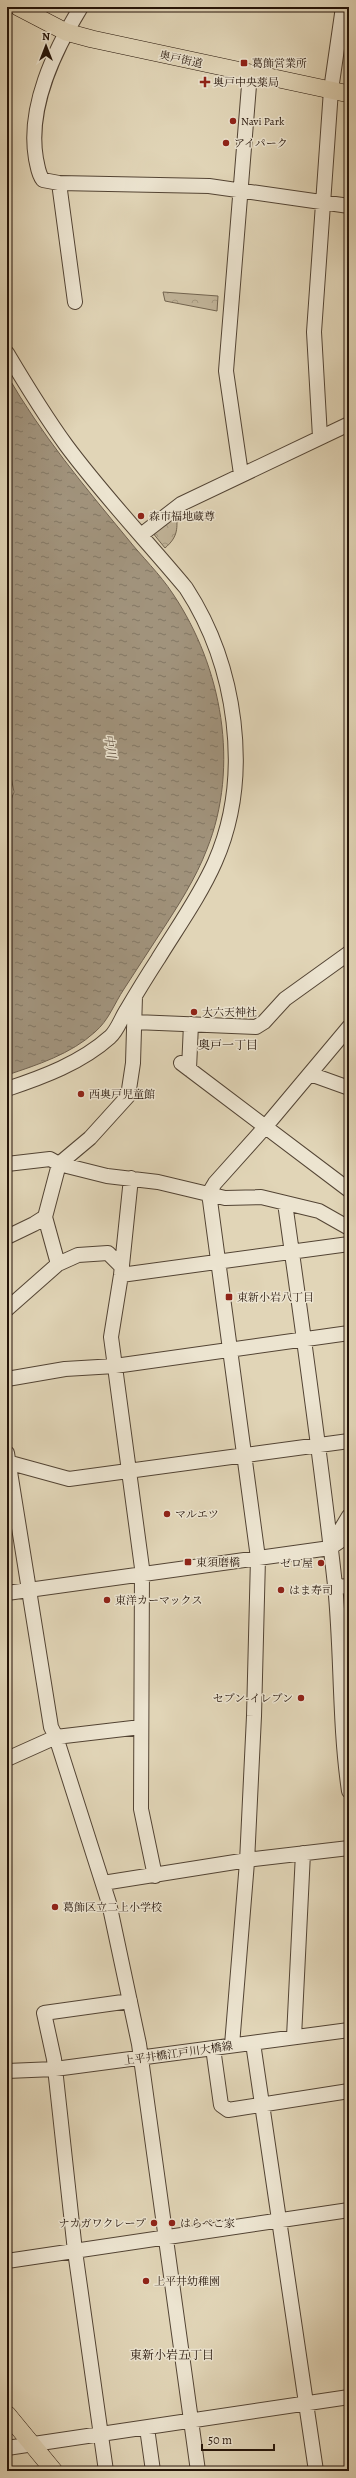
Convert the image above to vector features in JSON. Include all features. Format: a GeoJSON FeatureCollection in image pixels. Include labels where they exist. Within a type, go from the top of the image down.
{"type":"FeatureCollection","features":[{"type":"Feature","properties":{"kind":"main road","name":"奥戸街道"},"geometry":{"type":"LineString","coordinates":[[18,7],[66,32],[107,43],[349,94]]}},
{"type":"Feature","properties":{"kind":"main road"},"geometry":{"type":"LineString","coordinates":[[7,2414],[54,2471]]}},
{"type":"Feature","properties":{"kind":"street"},"geometry":{"type":"LineString","coordinates":[[81,7],[66,32],[40,98],[35,138],[40,176],[48,182],[209,186],[349,206]]}},
{"type":"Feature","properties":{"kind":"street"},"geometry":{"type":"LineString","coordinates":[[320,437],[314,332],[331,90],[343,7]]}},
{"type":"Feature","properties":{"kind":"street"},"geometry":{"type":"LineString","coordinates":[[241,474],[226,371],[250,73]]}},
{"type":"Feature","properties":{"kind":"street"},"geometry":{"type":"LineString","coordinates":[[59,183],[75,302]]}},
{"type":"Feature","properties":{"kind":"street"},"geometry":{"type":"LineString","coordinates":[[7,353],[32,396],[67,446],[186,588],[210,633],[224,672],[234,726],[236,782],[227,822],[215,862],[196,898],[111,1036]]}},
{"type":"Feature","properties":{"kind":"street"},"geometry":{"type":"LineString","coordinates":[[141,535],[181,504],[241,474],[349,424]]}},
{"type":"Feature","properties":{"kind":"street"},"geometry":{"type":"LineString","coordinates":[[7,1089],[74,1062],[111,1036],[135,1025],[191,1024],[256,1027],[264,1022],[285,999],[349,953]]}},
{"type":"Feature","properties":{"kind":"street"},"geometry":{"type":"LineString","coordinates":[[58,1264],[45,1217],[59,1164],[90,1138],[128,1096],[132,1077],[135,995]]}},
{"type":"Feature","properties":{"kind":"street"},"geometry":{"type":"LineString","coordinates":[[191,1024],[185,1066],[349,1190]]}},
{"type":"Feature","properties":{"kind":"street"},"geometry":{"type":"LineString","coordinates":[[232,2045],[247,1862],[254,1716],[258,1558],[217,1262],[209,1193],[215,1183],[266,1126],[349,1027]]}},
{"type":"Feature","properties":{"kind":"street"},"geometry":{"type":"LineString","coordinates":[[310,1074],[349,1088]]}},
{"type":"Feature","properties":{"kind":"street"},"geometry":{"type":"LineString","coordinates":[[7,1164],[50,1159],[59,1164],[107,1176],[131,1178],[209,1193],[225,1198],[261,1197],[319,1212],[349,1228]]}},
{"type":"Feature","properties":{"kind":"street"},"geometry":{"type":"LineString","coordinates":[[131,1178],[122,1271],[111,1336],[142,1574],[141,1809],[155,1876]]}},
{"type":"Feature","properties":{"kind":"street"},"geometry":{"type":"LineString","coordinates":[[285,1204],[319,1446],[330,1548],[342,1586],[341,1705],[349,1785]]}},
{"type":"Feature","properties":{"kind":"street"},"geometry":{"type":"LineString","coordinates":[[7,1237],[45,1217]]}},
{"type":"Feature","properties":{"kind":"street"},"geometry":{"type":"LineString","coordinates":[[122,1271],[217,1262],[349,1244]]}},
{"type":"Feature","properties":{"kind":"street"},"geometry":{"type":"LineString","coordinates":[[7,1309],[58,1264],[78,1255],[108,1253],[122,1271]]}},
{"type":"Feature","properties":{"kind":"street"},"geometry":{"type":"LineString","coordinates":[[7,1380],[66,1369],[115,1366],[349,1333]]}},
{"type":"Feature","properties":{"kind":"street"},"geometry":{"type":"LineString","coordinates":[[198,2471],[139,2044],[103,1884],[56,1737],[51,1727],[8,1459],[69,1479],[349,1441]]}},
{"type":"Feature","properties":{"kind":"street"},"geometry":{"type":"LineString","coordinates":[[330,1548],[349,1516]]}},
{"type":"Feature","properties":{"kind":"street"},"geometry":{"type":"LineString","coordinates":[[7,1593],[330,1548],[349,1535]]}},
{"type":"Feature","properties":{"kind":"street"},"geometry":{"type":"LineString","coordinates":[[7,1759],[56,1737],[141,1727]]}},
{"type":"Feature","properties":{"kind":"street"},"geometry":{"type":"LineString","coordinates":[[103,1884],[303,1853],[349,1848]]}},
{"type":"Feature","properties":{"kind":"street"},"geometry":{"type":"LineString","coordinates":[[294,2037],[303,1853]]}},
{"type":"Feature","properties":{"kind":"street"},"geometry":{"type":"LineString","coordinates":[[106,2471],[75,2251],[55,2069],[44,2012],[130,2001]]}},
{"type":"Feature","properties":{"kind":"street","name":"上平井橋江戸川大橋線"},"geometry":{"type":"LineString","coordinates":[[7,2071],[55,2069],[140,2059],[232,2045],[349,2030]]}},
{"type":"Feature","properties":{"kind":"street"},"geometry":{"type":"LineString","coordinates":[[253,2043],[316,2471]]}},
{"type":"Feature","properties":{"kind":"street"},"geometry":{"type":"LineString","coordinates":[[213,2048],[221,2105],[228,2110],[349,2091]]}},
{"type":"Feature","properties":{"kind":"street"},"geometry":{"type":"LineString","coordinates":[[7,2261],[165,2238],[280,2219],[349,2210]]}},
{"type":"Feature","properties":{"kind":"street"},"geometry":{"type":"LineString","coordinates":[[7,2448],[191,2422],[349,2397]]}},
{"type":"Feature","properties":{"kind":"street"},"geometry":{"type":"LineString","coordinates":[[147,2428],[153,2471]]}},
{"type":"Feature","properties":{"kind":"green space"},"geometry":{"type":"Polygon","coordinates":[[[163,292],[218,296],[217,311],[165,301],[163,292]]]}},
{"type":"Feature","properties":{"kind":"green space"},"geometry":{"type":"Polygon","coordinates":[[[176,512],[177,528],[175,536],[165,548],[152,532],[176,512]]]}},
{"type":"Feature","properties":{"kind":"water","name":"中川"},"geometry":{"type":"Polygon","coordinates":[[[7,375],[20,397],[49,439],[95,499],[162,579],[173,594],[190,623],[204,653],[214,685],[221,718],[224,751],[222,784],[217,817],[203,860],[180,902],[124,989],[108,1017],[86,1040],[65,1053],[7,1075],[7,810],[14,792],[7,756],[7,375]]]}},
{"type":"Feature","properties":{"kind":"place","name":"葛飾営業所"},"geometry":{"type":"Point","coordinates":[244,63]}},
{"type":"Feature","properties":{"kind":"place","name":"奥戸中央薬局"},"geometry":{"type":"Point","coordinates":[205,82]}},
{"type":"Feature","properties":{"kind":"place","name":"Navi Park"},"geometry":{"type":"Point","coordinates":[233,121]}},
{"type":"Feature","properties":{"kind":"place","name":"アイパーク"},"geometry":{"type":"Point","coordinates":[226,143]}},
{"type":"Feature","properties":{"kind":"place","name":"森市福地蔵尊"},"geometry":{"type":"Point","coordinates":[141,516]}},
{"type":"Feature","properties":{"kind":"place","name":"大六天神社"},"geometry":{"type":"Point","coordinates":[194,1012]}},
{"type":"Feature","properties":{"kind":"place","name":"西奥戸児童館"},"geometry":{"type":"Point","coordinates":[81,1094]}},
{"type":"Feature","properties":{"kind":"place","name":"東新小岩八丁目"},"geometry":{"type":"Point","coordinates":[229,1297]}},
{"type":"Feature","properties":{"kind":"place","name":"マルエツ"},"geometry":{"type":"Point","coordinates":[167,1514]}},
{"type":"Feature","properties":{"kind":"place","name":"東須磨橋"},"geometry":{"type":"Point","coordinates":[188,1562]}},
{"type":"Feature","properties":{"kind":"place","name":"ゼロ屋"},"geometry":{"type":"Point","coordinates":[321,1563]}},
{"type":"Feature","properties":{"kind":"place","name":"はま寿司"},"geometry":{"type":"Point","coordinates":[281,1590]}},
{"type":"Feature","properties":{"kind":"place","name":"東洋カーマックス"},"geometry":{"type":"Point","coordinates":[107,1600]}},
{"type":"Feature","properties":{"kind":"place","name":"セブン-イレブン"},"geometry":{"type":"Point","coordinates":[301,1698]}},
{"type":"Feature","properties":{"kind":"place","name":"葛飾区立二上小学校"},"geometry":{"type":"Point","coordinates":[55,1907]}},
{"type":"Feature","properties":{"kind":"place","name":"ナカガワクレープ"},"geometry":{"type":"Point","coordinates":[154,2223]}},
{"type":"Feature","properties":{"kind":"place","name":"はらぺこ家"},"geometry":{"type":"Point","coordinates":[172,2223]}},
{"type":"Feature","properties":{"kind":"place","name":"上平井幼稚園"},"geometry":{"type":"Point","coordinates":[146,2281]}},
{"type":"Feature","properties":{"kind":"district","name":"奥戸一丁目"},"geometry":{"type":"Point","coordinates":[228,1045]}},
{"type":"Feature","properties":{"kind":"district","name":"東新小岩五丁目"},"geometry":{"type":"Point","coordinates":[172,2355]}}]}
